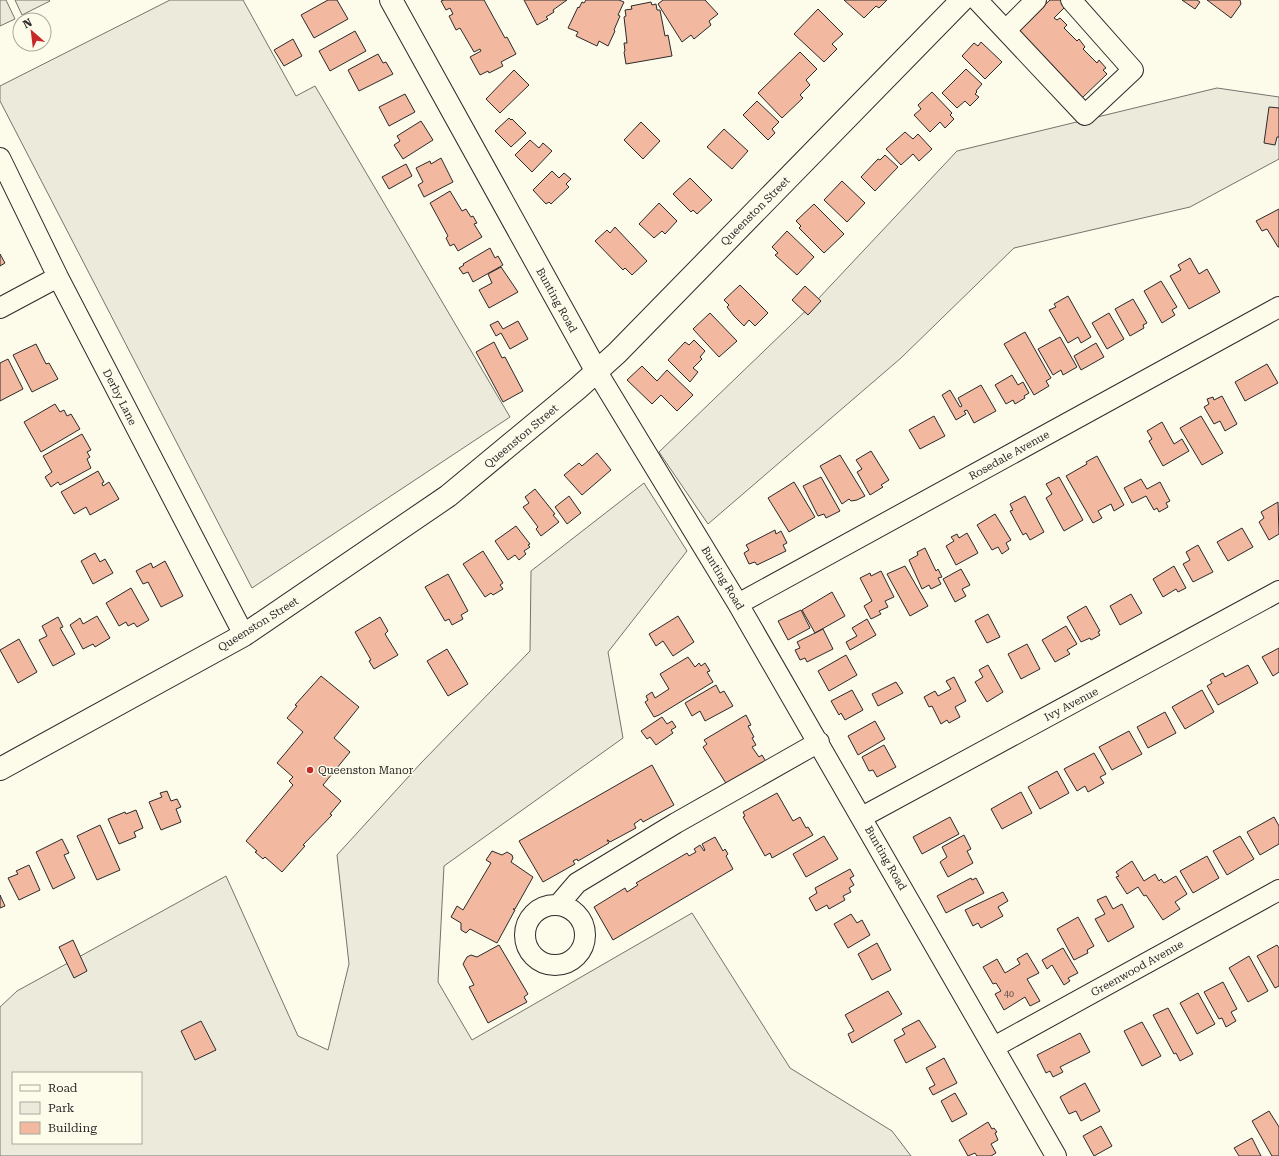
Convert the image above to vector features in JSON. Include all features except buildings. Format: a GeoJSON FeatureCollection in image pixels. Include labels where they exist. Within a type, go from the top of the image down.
{"type":"FeatureCollection","features":[{"type":"Feature","properties":{"kind":"main road","name":"Bunting Road"},"geometry":{"type":"LineString","coordinates":[[391,0],[598,372]]}},
{"type":"Feature","properties":{"kind":"main road","name":"Queenston Street"},"geometry":{"type":"LineString","coordinates":[[0,769],[244,635],[448,496],[598,372],[955,2]]}},
{"type":"Feature","properties":{"kind":"street"},"geometry":{"type":"LineString","coordinates":[[977,0],[1085,115],[1134,70],[1072,0]]}},
{"type":"Feature","properties":{"kind":"street"},"geometry":{"type":"LineString","coordinates":[[1006,30],[1036,0]]}},
{"type":"Feature","properties":{"kind":"street","name":"Derby Lane"},"geometry":{"type":"LineString","coordinates":[[0,158],[58,277],[244,635]]}},
{"type":"Feature","properties":{"kind":"street"},"geometry":{"type":"LineString","coordinates":[[0,308],[58,277]]}},
{"type":"Feature","properties":{"kind":"street","name":"Rosedale Avenue"},"geometry":{"type":"LineString","coordinates":[[738,604],[1277,313]]}},
{"type":"Feature","properties":{"kind":"street","name":"Bunting Road"},"geometry":{"type":"LineString","coordinates":[[598,372],[738,604],[819,742],[1056,1156]]}},
{"type":"Feature","properties":{"kind":"street","name":"Ivy Avenue"},"geometry":{"type":"LineString","coordinates":[[862,816],[1279,591]]}},
{"type":"Feature","properties":{"kind":"street"},"geometry":{"type":"LineString","coordinates":[[559,904],[578,883],[676,823],[819,742]]}},
{"type":"Feature","properties":{"kind":"street","name":"Greenwood Avenue"},"geometry":{"type":"LineString","coordinates":[[994,1047],[1279,890]]}},
{"type":"Feature","properties":{"kind":"green space"},"geometry":{"type":"Polygon","coordinates":[[[0,0],[6,0],[12,13],[12,20],[0,26],[0,0]]]}},
{"type":"Feature","properties":{"kind":"green space"},"geometry":{"type":"Polygon","coordinates":[[[15,0],[50,1],[28,12],[21,12],[15,0]]]}},
{"type":"Feature","properties":{"kind":"green space"},"geometry":{"type":"Polygon","coordinates":[[[170,0],[243,0],[296,96],[315,86],[510,417],[252,588],[0,101],[0,86],[170,0]]]}},
{"type":"Feature","properties":{"kind":"green space"},"geometry":{"type":"Polygon","coordinates":[[[1217,88],[1279,97],[1279,159],[1190,207],[1014,248],[901,358],[708,524],[659,452],[818,299],[957,151],[1217,88]]]}},
{"type":"Feature","properties":{"kind":"green space"},"geometry":{"type":"Polygon","coordinates":[[[644,483],[687,551],[608,652],[623,738],[444,866],[438,982],[472,1040],[692,913],[790,1068],[892,1131],[911,1156],[0,1156],[0,1007],[17,991],[226,876],[298,1036],[328,1050],[349,964],[337,855],[421,763],[530,651],[531,571],[644,483]]]}},
{"type":"Feature","properties":{"kind":"place","name":"Queenston Manor"},"geometry":{"type":"Point","coordinates":[310,770]}}]}
